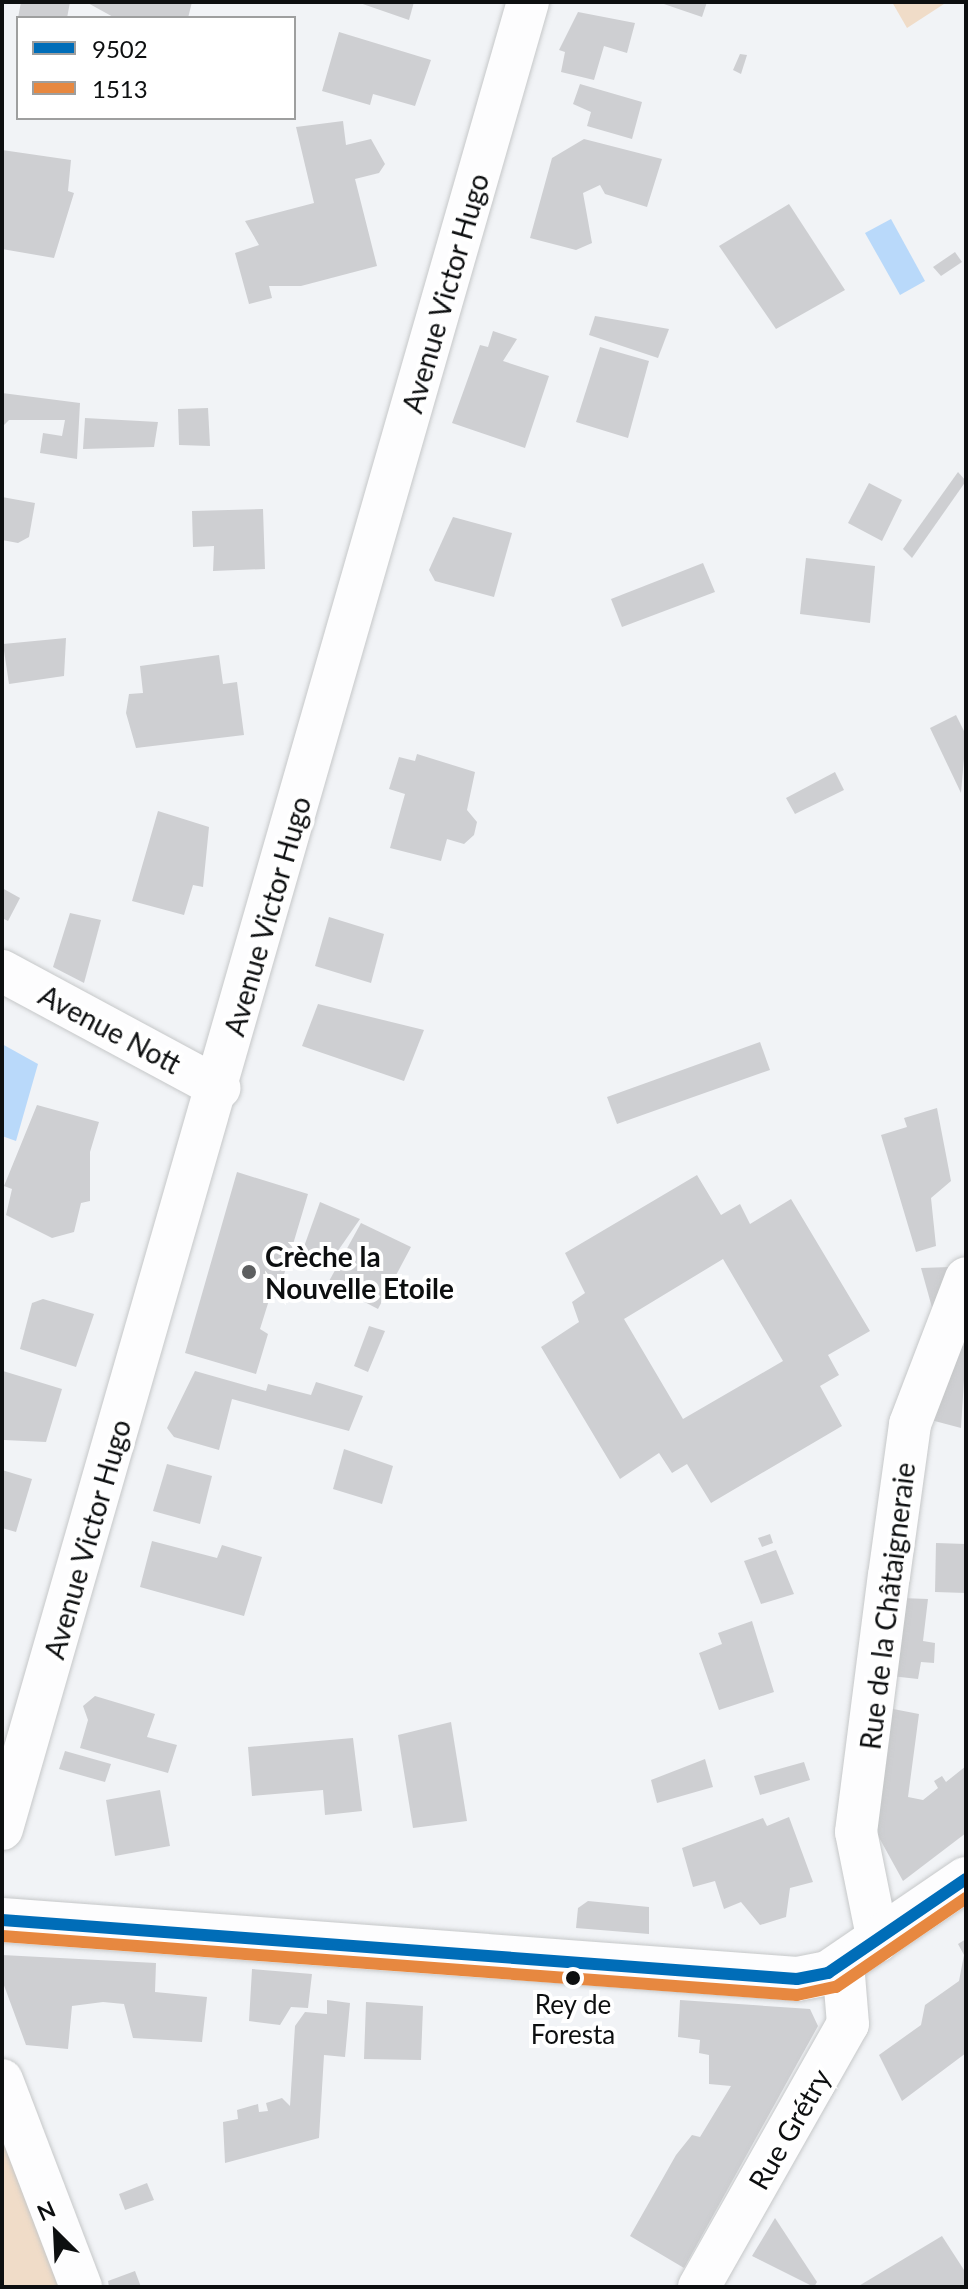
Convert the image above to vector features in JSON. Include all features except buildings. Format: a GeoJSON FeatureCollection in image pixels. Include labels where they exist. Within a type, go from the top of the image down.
{"type":"FeatureCollection","features":[{"type":"Feature","properties":{"kind":"main road"},"geometry":{"type":"LineString","coordinates":[[2,1920],[797,1979],[861,1952],[966,1879]]}},
{"type":"Feature","properties":{"kind":"street","name":"Avenue Victor Hugo"},"geometry":{"type":"LineString","coordinates":[[2,1829],[219,1088],[528,2]]}},
{"type":"Feature","properties":{"kind":"street","name":"Avenue Nott"},"geometry":{"type":"LineString","coordinates":[[2,971],[219,1088]]}},
{"type":"Feature","properties":{"kind":"street","name":"Rue de la Châtaigneraie"},"geometry":{"type":"LineString","coordinates":[[861,1952],[856,1832],[910,1424],[966,1278]]}},
{"type":"Feature","properties":{"kind":"street","name":"Rue Grétry"},"geometry":{"type":"LineString","coordinates":[[699,2287],[848,2024],[861,1952]]}},
{"type":"Feature","properties":{"kind":"street"},"geometry":{"type":"LineString","coordinates":[[2,2080],[81,2287]]}},
{"type":"Feature","properties":{"kind":"shaded area"},"geometry":{"type":"Polygon","coordinates":[[[892,2],[947,2],[907,28],[892,2]]]}},
{"type":"Feature","properties":{"kind":"shaded area"},"geometry":{"type":"Polygon","coordinates":[[[2,2138],[59,2287],[2,2287],[2,2138]]]}},
{"type":"Feature","properties":{"kind":"water"},"geometry":{"type":"Polygon","coordinates":[[[891,219],[925,281],[900,295],[865,233],[891,219]]]}},
{"type":"Feature","properties":{"kind":"water"},"geometry":{"type":"Polygon","coordinates":[[[2,1044],[38,1064],[16,1141],[2,1136],[2,1044]]]}},
{"type":"Feature","properties":{"kind":"transit line","name":"9502"},"geometry":{"type":"LineString","coordinates":[[2,1920],[797,1979],[828,1973],[966,1879]]}},
{"type":"Feature","properties":{"kind":"transit line","name":"1513"},"geometry":{"type":"LineString","coordinates":[[2,1936],[797,1995],[836,1987],[966,1898]]}},
{"type":"Feature","properties":{"kind":"place","name":"Crèche la Nouvelle Etoile"},"geometry":{"type":"Point","coordinates":[249,1272]}},
{"type":"Feature","properties":{"kind":"place","name":"Rey de Foresta"},"geometry":{"type":"Point","coordinates":[573,1978]}}]}
